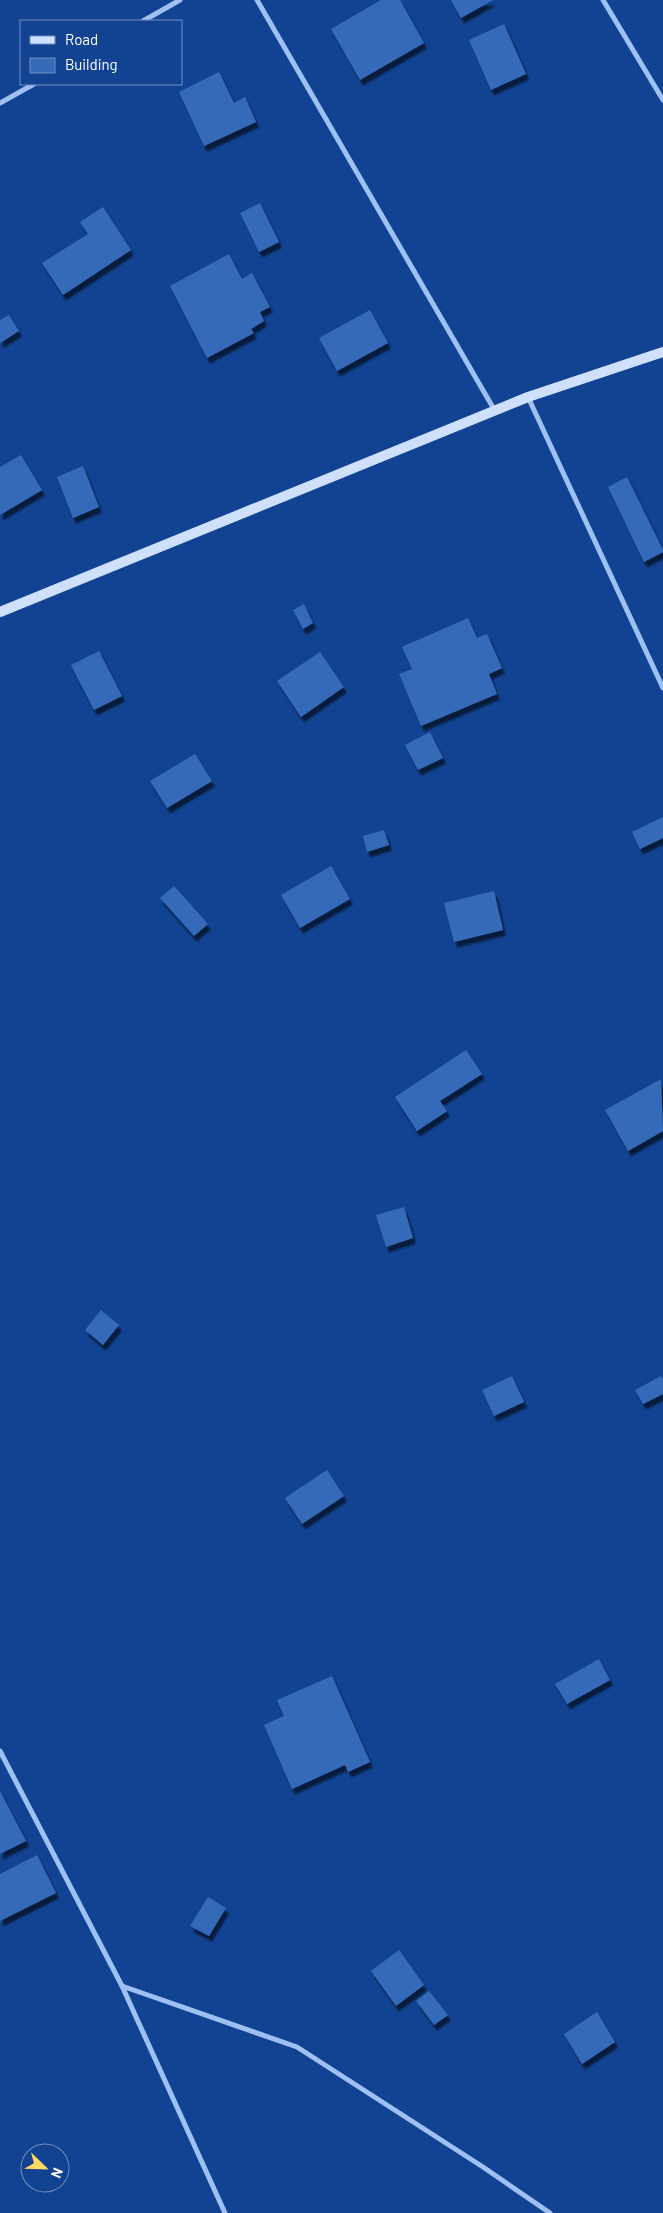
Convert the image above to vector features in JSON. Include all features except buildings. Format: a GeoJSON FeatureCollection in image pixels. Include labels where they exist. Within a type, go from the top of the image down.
{"type":"FeatureCollection","features":[{"type":"Feature","properties":{"kind":"street"},"geometry":{"type":"LineString","coordinates":[[145,20],[180,0]]}},
{"type":"Feature","properties":{"kind":"street"},"geometry":{"type":"LineString","coordinates":[[257,0],[495,412]]}},
{"type":"Feature","properties":{"kind":"street"},"geometry":{"type":"LineString","coordinates":[[603,0],[663,100]]}},
{"type":"Feature","properties":{"kind":"street"},"geometry":{"type":"LineString","coordinates":[[0,103],[32,85]]}},
{"type":"Feature","properties":{"kind":"street"},"geometry":{"type":"LineString","coordinates":[[0,612],[528,397],[663,352]]}},
{"type":"Feature","properties":{"kind":"street"},"geometry":{"type":"LineString","coordinates":[[528,397],[663,688]]}},
{"type":"Feature","properties":{"kind":"street"},"geometry":{"type":"LineString","coordinates":[[0,1751],[122,1986],[225,2213]]}},
{"type":"Feature","properties":{"kind":"street"},"geometry":{"type":"LineString","coordinates":[[122,1986],[297,2047],[483,2167],[550,2213]]}}]}
